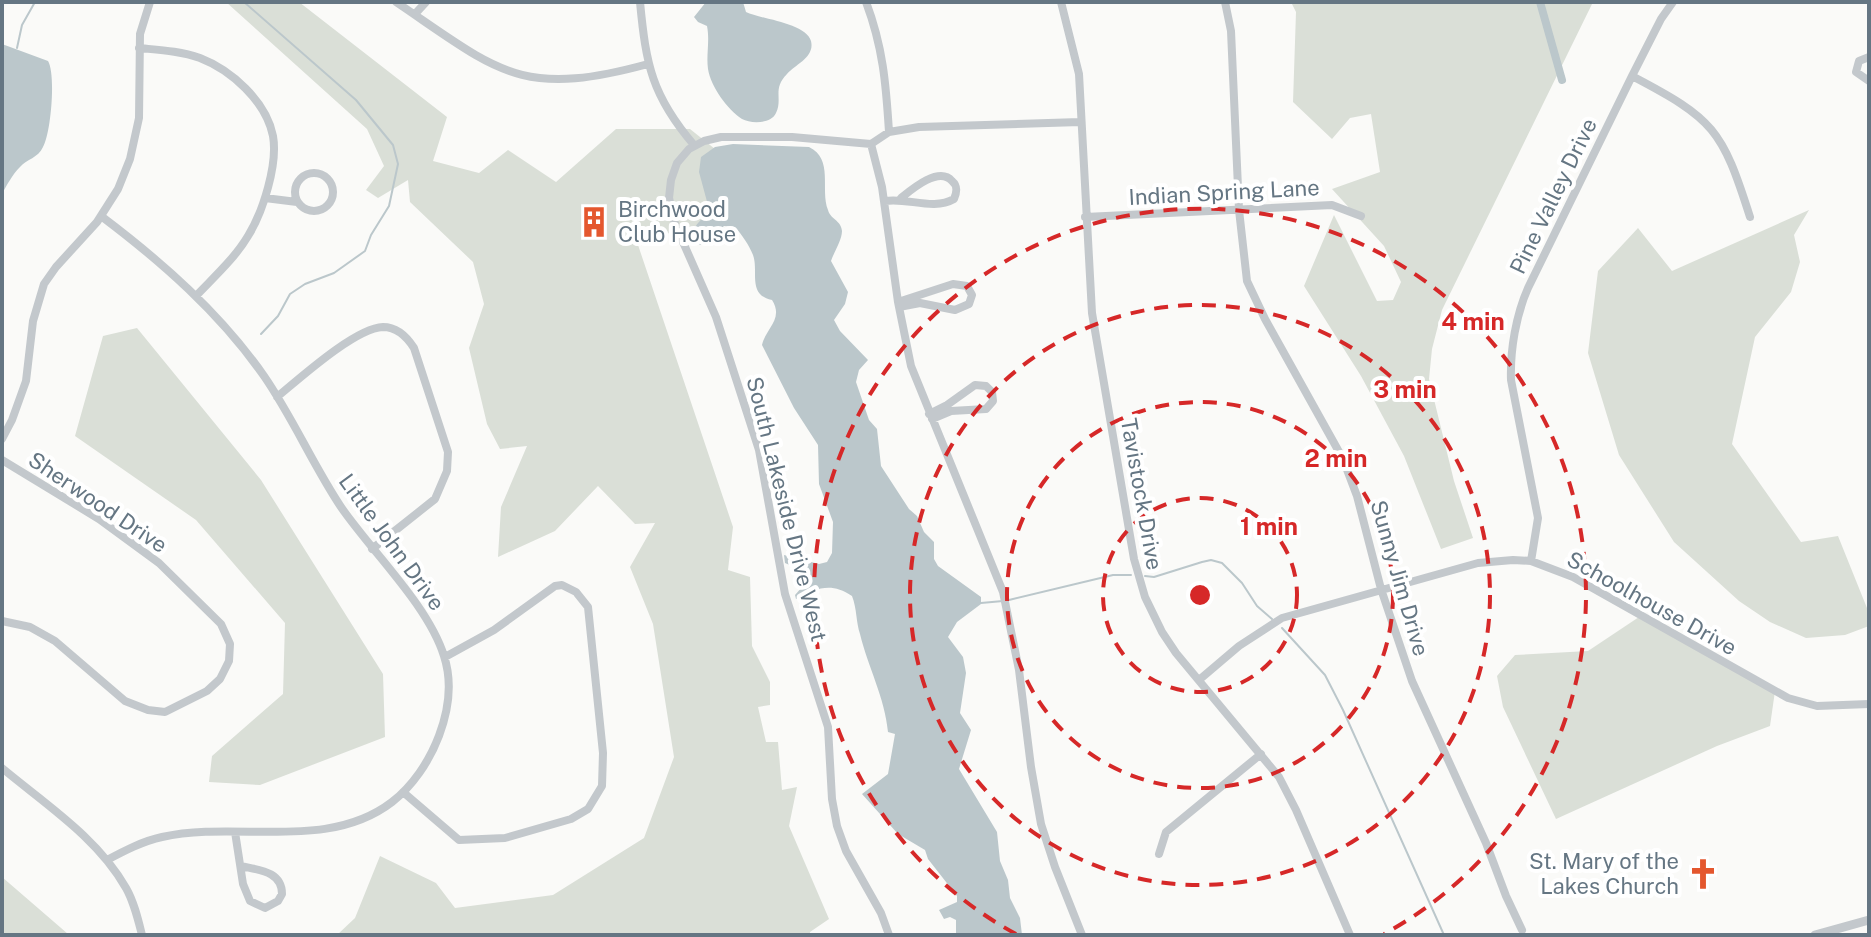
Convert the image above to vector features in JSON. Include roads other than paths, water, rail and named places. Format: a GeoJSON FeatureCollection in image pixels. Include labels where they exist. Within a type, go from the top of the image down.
{"type":"FeatureCollection","features":[{"type":"Feature","properties":{"kind":"street"},"geometry":{"type":"LineString","coordinates":[[2,439],[26,381],[33,321],[44,284],[101,216],[122,179],[136,139],[140,97],[139,48],[142,23],[150,2]]}},
{"type":"Feature","properties":{"kind":"street"},"geometry":{"type":"LineString","coordinates":[[396,2],[451,41],[494,66],[535,79],[579,79],[648,64]]}},
{"type":"Feature","properties":{"kind":"street"},"geometry":{"type":"LineString","coordinates":[[415,14],[426,2]]}},
{"type":"Feature","properties":{"kind":"street"},"geometry":{"type":"LineString","coordinates":[[640,2],[648,64],[654,84],[672,120],[694,145],[712,139],[740,137],[823,139],[871,144],[889,132],[966,124],[1080,122]]}},
{"type":"Feature","properties":{"kind":"street"},"geometry":{"type":"LineString","coordinates":[[866,2],[881,44],[885,66],[889,132]]}},
{"type":"Feature","properties":{"kind":"street","name":"Tavistock Drive"},"geometry":{"type":"LineString","coordinates":[[1061,2],[1079,74],[1092,313],[1134,559],[1145,597],[1162,632],[1261,754],[1291,799],[1350,935]]}},
{"type":"Feature","properties":{"kind":"street","name":"Sunny Jim Drive"},"geometry":{"type":"LineString","coordinates":[[1225,2],[1234,67],[1239,210],[1247,281],[1343,459],[1412,681],[1522,930]]}},
{"type":"Feature","properties":{"kind":"street","name":"Pine Valley Drive"},"geometry":{"type":"LineString","coordinates":[[1531,561],[1538,518],[1511,380],[1511,359],[1519,317],[1528,288],[1632,76],[1673,2]]}},
{"type":"Feature","properties":{"kind":"street"},"geometry":{"type":"LineString","coordinates":[[139,48],[175,52],[214,64],[232,76],[256,101],[273,136],[272,164],[265,198],[242,245],[196,296]]}},
{"type":"Feature","properties":{"kind":"street"},"geometry":{"type":"LineString","coordinates":[[1869,57],[1859,61],[1856,72],[1869,81]]}},
{"type":"Feature","properties":{"kind":"street"},"geometry":{"type":"LineString","coordinates":[[1632,76],[1681,102],[1712,128],[1730,158],[1750,217]]}},
{"type":"Feature","properties":{"kind":"street"},"geometry":{"type":"LineString","coordinates":[[871,144],[885,201],[899,305],[914,377],[1003,592],[1021,679],[1041,824],[1082,935]]}},
{"type":"Feature","properties":{"kind":"street","name":"South Lakeside Drive West"},"geometry":{"type":"LineString","coordinates":[[694,145],[677,163],[671,180],[669,198],[672,216],[716,317],[759,450],[785,594],[828,727],[832,799],[837,826],[846,851],[881,913],[889,935]]}},
{"type":"Feature","properties":{"kind":"street"},"geometry":{"type":"LineString","coordinates":[[265,198],[297,202],[306,210],[318,211],[332,200],[330,181],[314,173],[301,177],[294,188],[297,202]]}},
{"type":"Feature","properties":{"kind":"street"},"geometry":{"type":"LineString","coordinates":[[885,201],[901,198],[940,204],[954,199],[957,193],[952,179],[943,176],[929,179],[901,198]]}},
{"type":"Feature","properties":{"kind":"street","name":"Indian Spring Lane"},"geometry":{"type":"LineString","coordinates":[[1085,217],[1332,205],[1361,216]]}},
{"type":"Feature","properties":{"kind":"street","name":"Little John Drive"},"geometry":{"type":"LineString","coordinates":[[101,216],[173,273],[249,356],[277,397],[339,505],[426,619],[445,657],[446,699],[440,736],[427,764],[403,792],[378,811],[350,823],[313,829],[164,836],[107,860]]}},
{"type":"Feature","properties":{"kind":"street"},"geometry":{"type":"LineString","coordinates":[[953,284],[967,286],[972,295],[969,304],[960,309],[920,303],[899,305],[953,284]]}},
{"type":"Feature","properties":{"kind":"street"},"geometry":{"type":"LineString","coordinates":[[277,397],[322,360],[372,330],[383,327],[392,329],[408,339],[414,348],[448,452],[447,471],[435,499],[372,549]]}},
{"type":"Feature","properties":{"kind":"street"},"geometry":{"type":"LineString","coordinates":[[975,385],[986,386],[992,392],[993,401],[986,409],[930,416],[975,385]]}},
{"type":"Feature","properties":{"kind":"street","name":"Sherwood Drive"},"geometry":{"type":"LineString","coordinates":[[2,460],[89,512],[159,563],[221,624],[230,644],[229,661],[220,679],[207,691],[165,712],[148,710],[125,701],[55,641],[30,627],[2,621]]}},
{"type":"Feature","properties":{"kind":"street","name":"Schoolhouse Drive"},"geometry":{"type":"LineString","coordinates":[[1199,680],[1239,646],[1282,618],[1489,561],[1531,561],[1573,577],[1788,698],[1817,706],[1869,704]]}},
{"type":"Feature","properties":{"kind":"street"},"geometry":{"type":"LineString","coordinates":[[403,792],[459,840],[505,838],[571,819],[588,809],[602,786],[603,753],[588,607],[576,592],[562,585],[548,589],[494,630],[445,657]]}},
{"type":"Feature","properties":{"kind":"street"},"geometry":{"type":"LineString","coordinates":[[1159,854],[1166,832],[1261,754]]}},
{"type":"Feature","properties":{"kind":"street"},"geometry":{"type":"LineString","coordinates":[[2,768],[107,860],[127,891],[142,935]]}},
{"type":"Feature","properties":{"kind":"street"},"geometry":{"type":"LineString","coordinates":[[235,832],[243,884],[250,901],[255,906],[265,908],[278,901],[282,894],[279,880],[241,866]]}},
{"type":"Feature","properties":{"kind":"street"},"geometry":{"type":"LineString","coordinates":[[1815,935],[1869,920]]}},
{"type":"Feature","properties":{"kind":"waterway"},"geometry":{"type":"LineString","coordinates":[[17,48],[22,25],[35,2]]}},
{"type":"Feature","properties":{"kind":"waterway"},"geometry":{"type":"LineString","coordinates":[[244,2],[356,100],[393,145],[398,164],[389,206],[365,251],[334,273],[305,284],[290,294],[278,316],[261,334]]}},
{"type":"Feature","properties":{"kind":"waterway"},"geometry":{"type":"LineString","coordinates":[[1540,2],[1562,80]]}},
{"type":"Feature","properties":{"kind":"waterway"},"geometry":{"type":"LineString","coordinates":[[1145,576],[1154,577],[1211,560],[1222,563],[1242,583],[1257,606],[1272,619]]}},
{"type":"Feature","properties":{"kind":"waterway"},"geometry":{"type":"LineString","coordinates":[[1009,600],[1113,575],[1131,575]]}},
{"type":"Feature","properties":{"kind":"waterway"},"geometry":{"type":"LineString","coordinates":[[981,603],[1003,601]]}},
{"type":"Feature","properties":{"kind":"waterway"},"geometry":{"type":"LineString","coordinates":[[1282,628],[1325,675],[1444,935]]}},
{"type":"Feature","properties":{"kind":"place","name":"Birchwood Club House"},"geometry":{"type":"Point","coordinates":[594,222]}},
{"type":"Feature","properties":{"kind":"place","name":"St. Mary of the Lakes Church"},"geometry":{"type":"Point","coordinates":[1703,874]}}]}
